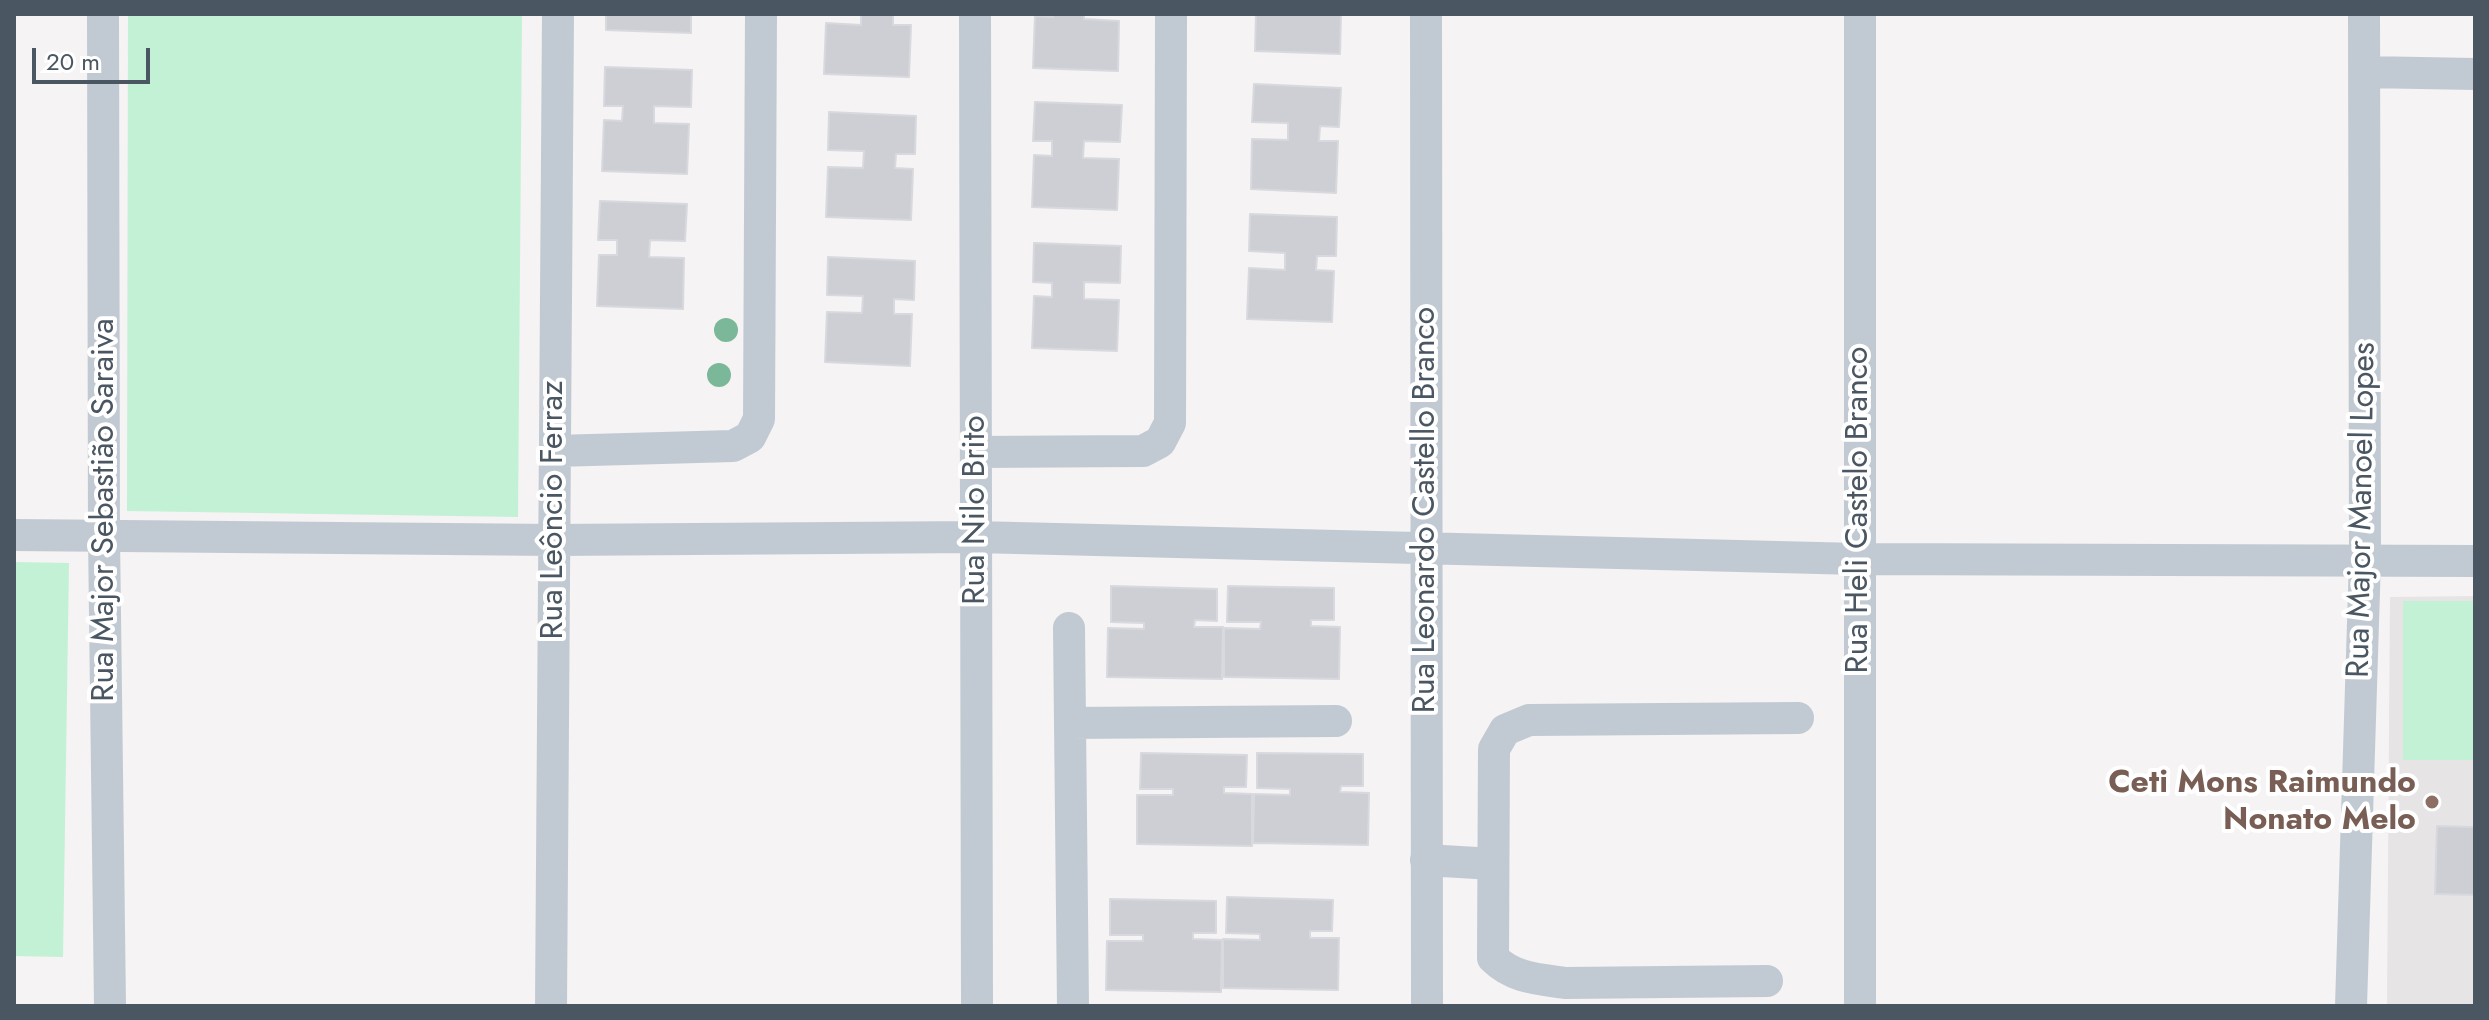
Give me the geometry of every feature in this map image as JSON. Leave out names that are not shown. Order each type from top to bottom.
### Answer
[{"type":"street","name":"Rua Major Sebastião Saraiva","points":[[103,14],[104,536],[110,1006]]},
{"type":"street","name":"Rua Leôncio Ferraz","points":[[551,1006],[558,14]]},
{"type":"street","points":[[555,451],[733,446],[750,437],[759,419],[761,14]]},
{"type":"street","name":"Rua Nilo Brito","points":[[975,14],[977,1006]]},
{"type":"street","points":[[976,452],[1143,451],[1160,442],[1170,423],[1171,14]]},
{"type":"street","name":"Rua Leonardo Castello Branco","points":[[1426,14],[1427,1006]]},
{"type":"street","name":"Rua Heli Castelo Branco","points":[[1860,14],[1860,1006]]},
{"type":"street","name":"Rua Major Manoel Lopes","points":[[2351,1006],[2365,559],[2364,14]]},
{"type":"street","points":[[2366,72],[2475,74]]},
{"type":"street","points":[[14,535],[554,540],[976,537],[1858,559],[2475,561]]},
{"type":"street","points":[[1069,628],[1073,1006]]},
{"type":"street","points":[[1767,981],[1565,983],[1506,971],[1493,958],[1494,749],[1505,730],[1529,720],[1798,718]]},
{"type":"street","points":[[1070,723],[1336,721]]},
{"type":"street","points":[[1426,860],[1493,864]]},
{"type":"shaded area","name":"Ceti Mons Raimundo Nonato Melo","points":[[2475,596],[2475,1006],[2387,1006],[2390,597]]},
{"type":"green space","points":[[128,14],[522,14],[518,517],[127,511]]},
{"type":"green space","points":[[14,562],[69,563],[63,957],[14,956]]},
{"type":"green space","points":[[2403,601],[2475,601],[2475,760],[2403,760]]},
{"type":"building","points":[[606,14],[691,14],[691,33],[606,30]]},
{"type":"building","points":[[861,14],[893,14],[893,25],[911,25],[909,77],[824,74],[826,23],[861,25]]},
{"type":"building","points":[[1053,14],[1084,14],[1084,19],[1119,21],[1118,71],[1033,68],[1035,16],[1053,17]]},
{"type":"building","points":[[1256,14],[1341,14],[1340,54],[1255,51]]},
{"type":"building","points":[[605,67],[692,70],[691,107],[654,106],[654,123],[689,124],[687,174],[602,171],[604,120],[622,121],[623,106],[604,106]]},
{"type":"building","points":[[1254,84],[1341,88],[1339,127],[1320,126],[1319,141],[1338,141],[1336,193],[1251,189],[1252,139],[1288,140],[1288,123],[1252,122]]},
{"type":"building","points":[[1035,102],[1122,105],[1120,142],[1084,141],[1083,158],[1119,159],[1117,210],[1032,207],[1034,155],[1052,156],[1052,141],[1033,141]]},
{"type":"building","points":[[829,112],[916,116],[915,154],[896,154],[895,168],[913,169],[911,220],[826,217],[828,167],[863,168],[864,151],[828,150]]},
{"type":"building","points":[[600,201],[687,204],[685,241],[650,240],[649,257],[684,258],[683,309],[597,306],[599,255],[617,255],[617,240],[598,240]]},
{"type":"building","points":[[1250,214],[1337,217],[1336,256],[1317,256],[1316,270],[1334,271],[1332,322],[1247,319],[1249,268],[1285,270],[1285,253],[1249,251]]},
{"type":"building","points":[[1034,243],[1121,246],[1120,283],[1084,282],[1084,299],[1119,300],[1117,351],[1032,348],[1034,296],[1052,297],[1052,283],[1033,282]]},
{"type":"building","points":[[828,257],[915,261],[914,300],[894,299],[894,314],[912,314],[910,366],[825,362],[827,312],[862,313],[863,296],[827,295]]},
{"type":"building","points":[[1111,586],[1217,589],[1217,621],[1195,620],[1194,627],[1223,627],[1222,679],[1107,677],[1108,628],[1144,629],[1144,623],[1111,622]]},
{"type":"building","points":[[1228,586],[1334,588],[1334,620],[1311,620],[1311,626],[1340,627],[1339,679],[1224,677],[1224,628],[1260,629],[1261,622],[1227,622]]},
{"type":"building","points":[[1141,753],[1247,755],[1246,787],[1224,787],[1224,793],[1252,794],[1252,846],[1137,844],[1137,795],[1173,795],[1173,789],[1140,789]]},
{"type":"building","points":[[1257,753],[1363,754],[1363,786],[1341,786],[1340,792],[1369,793],[1368,845],[1253,843],[1254,794],[1290,795],[1290,789],[1257,788]]},
{"type":"building","points":[[2437,826],[2475,827],[2475,895],[2435,894]]},
{"type":"building","points":[[1227,897],[1333,900],[1332,931],[1310,931],[1310,938],[1339,938],[1338,990],[1223,988],[1223,939],[1260,940],[1260,934],[1226,933]]},
{"type":"building","points":[[1110,899],[1216,901],[1216,933],[1193,933],[1193,939],[1222,940],[1221,992],[1106,990],[1107,941],[1143,941],[1143,935],[1110,935]]},
{"type":"place","name":"Ceti Mons Raimundo Nonato Melo","points":[[2432,802]]}]
